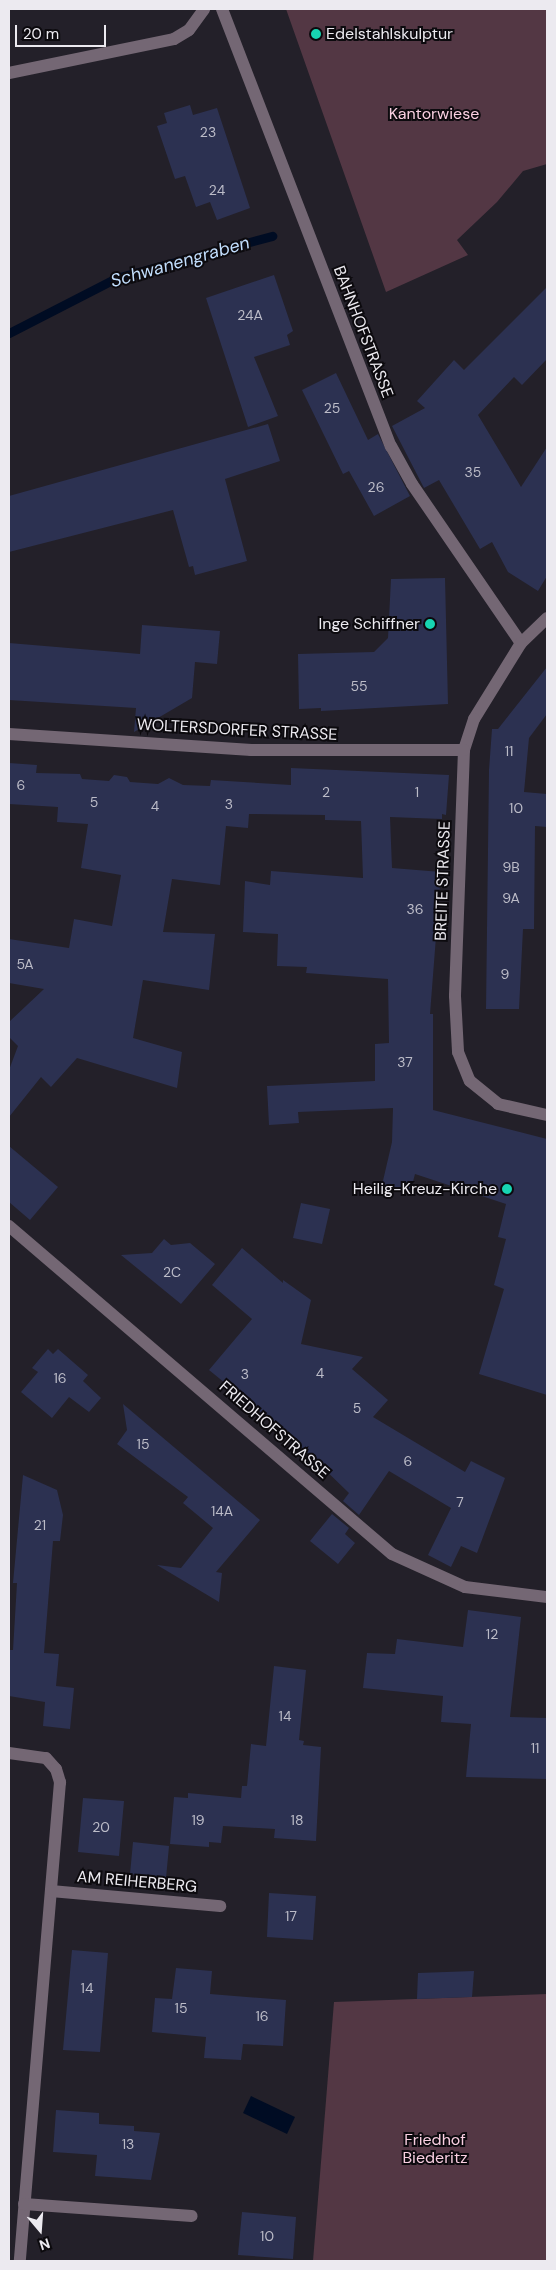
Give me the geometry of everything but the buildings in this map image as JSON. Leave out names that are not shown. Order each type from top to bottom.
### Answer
[{"type":"street","points":[[9,73],[174,39],[188,30],[204,9]]},
{"type":"street","name":"BAHNHOFSTRASSE","points":[[222,9],[391,446],[412,484],[522,643]]},
{"type":"street","name":"BREITE STRASSE","points":[[547,618],[522,643],[474,719],[464,750],[455,996],[458,1052],[467,1075],[488,1098],[547,1115]]},
{"type":"street","name":"WOLTERSDORFER STRASSE","points":[[9,734],[251,750],[464,750]]},
{"type":"street","name":"FRIEDHOFSTRASSE","points":[[9,1226],[392,1554],[465,1587],[547,1598]]},
{"type":"street","points":[[9,1754],[46,1758],[59,1775],[20,2261]]},
{"type":"street","name":"AM REIHERBERG","points":[[51,1891],[220,1906]]},
{"type":"street","points":[[24,2204],[192,2216]]},
{"type":"green space","name":"Kantorwiese","points":[[286,9],[547,9],[547,164],[523,171],[497,202],[457,240],[468,255],[386,292]]},
{"type":"green space","name":"Friedhof Biederitz","points":[[547,1994],[547,2261],[313,2261],[334,2002]]},
{"type":"water","points":[[251,2096],[295,2117],[287,2134],[243,2113]]},
{"type":"waterway","name":"Schwanengraben","points":[[9,333],[116,278],[272,236]]},
{"type":"place","name":"Edelstahlskulptur","points":[[316,34]]},
{"type":"place","name":"Inge Schiffner","points":[[430,624]]},
{"type":"place","name":"Heilig-Kreuz-Kirche","points":[[507,1189]]}]
